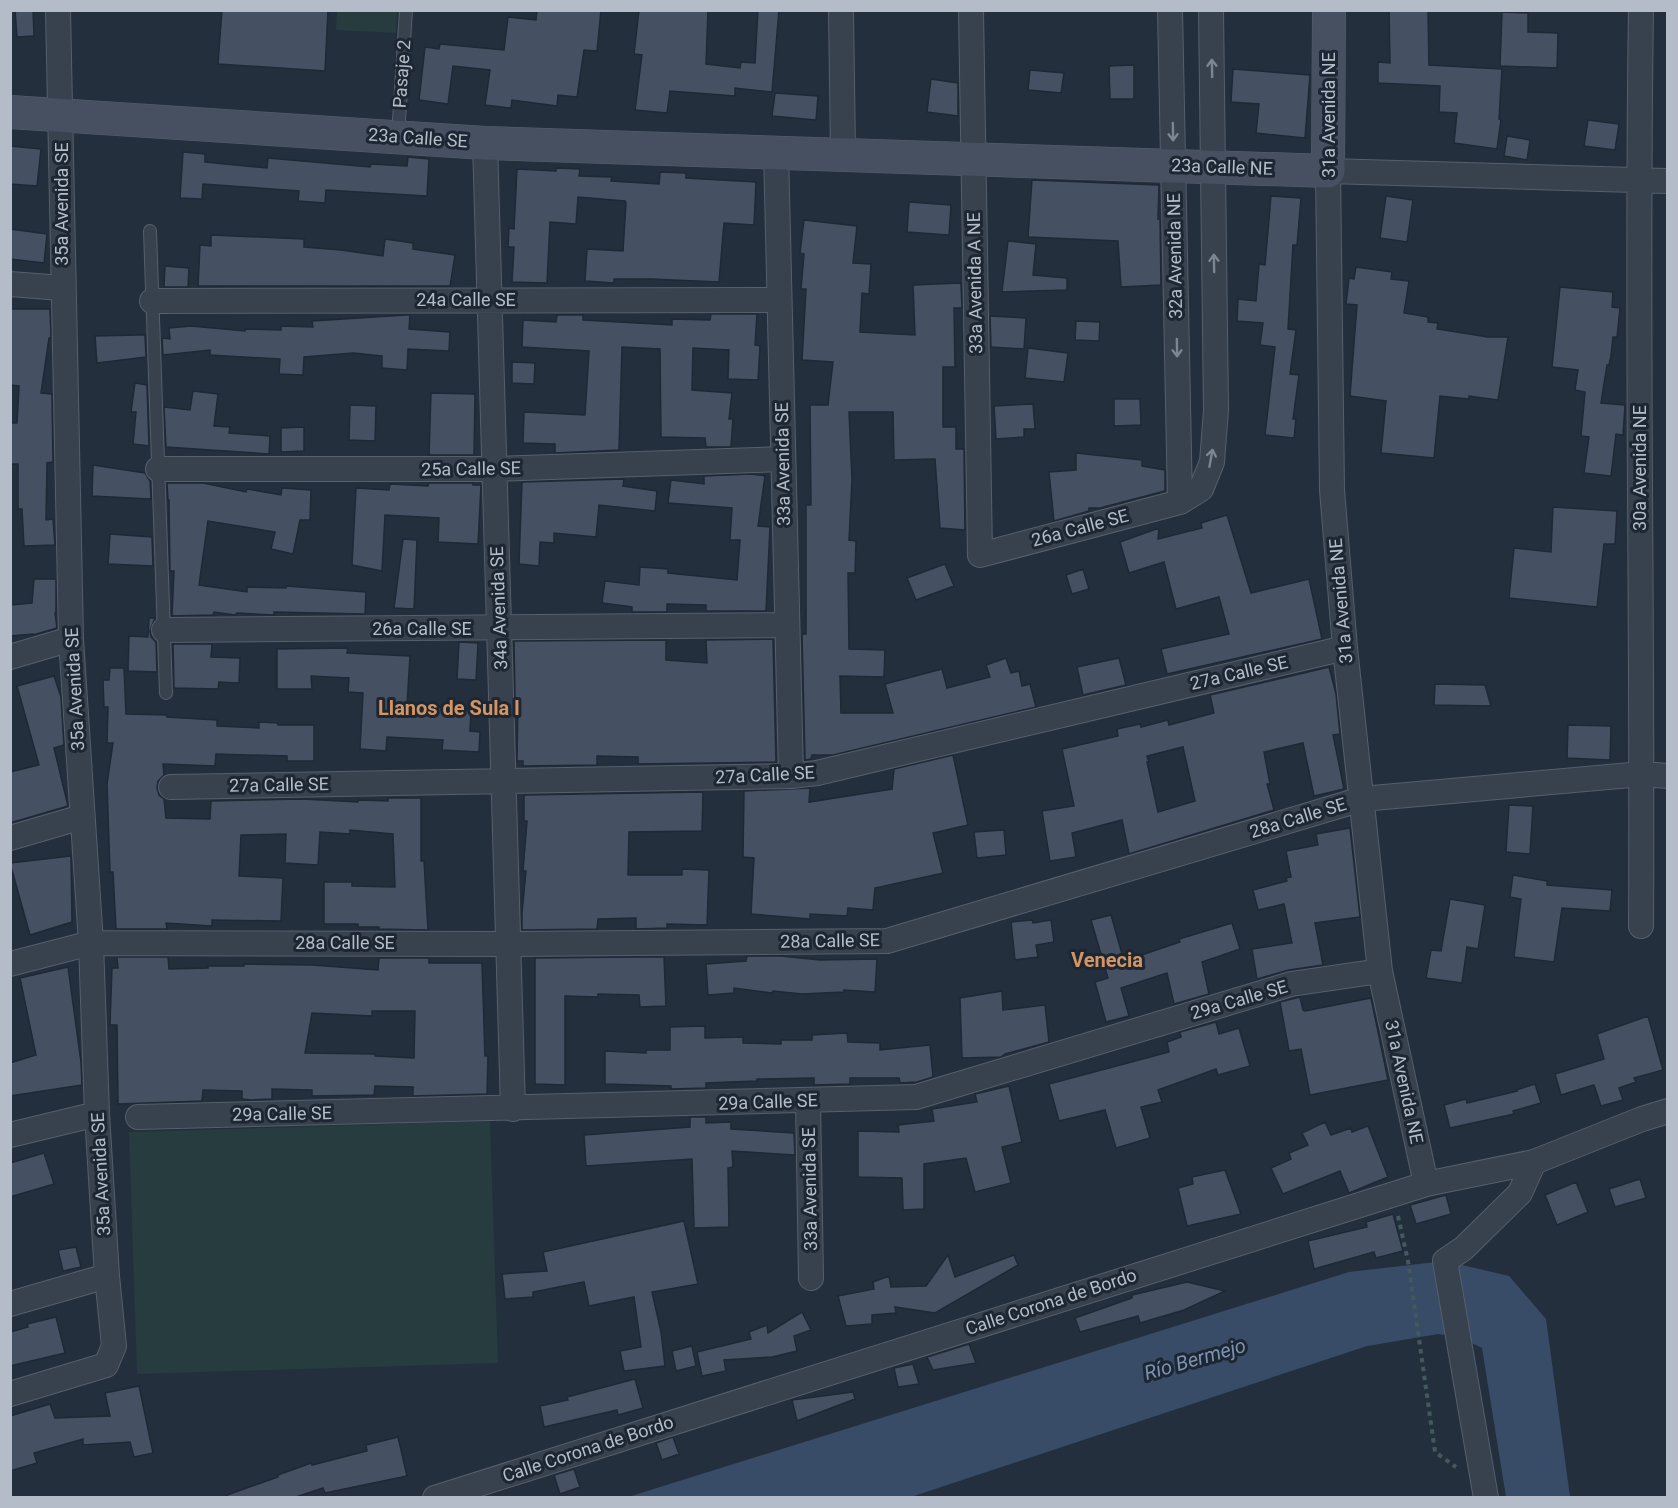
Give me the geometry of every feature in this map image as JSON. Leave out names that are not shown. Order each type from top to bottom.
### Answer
[{"type":"street","name":"35a Avenida SE","points":[[10,1394],[106,1365],[114,1346],[107,1276],[97,1114],[92,943],[71,639],[57,10]]},
{"type":"street","points":[[841,10],[843,153]]},
{"type":"street","name":"33a Avenida A NE","points":[[971,10],[980,555]]},
{"type":"street","name":"32a Avenida NE","points":[[1170,10],[1180,502]]},
{"type":"street","points":[[1180,502],[1202,489],[1212,462],[1216,410],[1211,10]]},
{"type":"street","name":"31a Avenida NE","points":[[1329,10],[1328,171],[1332,490],[1345,648],[1380,970],[1426,1184]]},
{"type":"street","name":"30a Avenida NE","points":[[1641,10],[1638,180],[1641,926]]},
{"type":"street","name":"23a Calle SE","points":[[10,112],[485,143],[776,151]]},
{"type":"street","name":"34a Avenida SE","points":[[485,143],[513,1109]]},
{"type":"street","name":"23a Calle NE","points":[[776,151],[1668,181]]},
{"type":"street","name":"33a Avenida SE","points":[[776,151],[791,776]]},
{"type":"street","points":[[10,284],[62,288]]},
{"type":"street","name":"24a Calle SE","points":[[152,301],[779,300]]},
{"type":"street","name":"25a Calle SE","points":[[158,469],[495,470],[783,459]]},
{"type":"street","name":"26a Calle SE","points":[[980,555],[1180,502]]},
{"type":"street","name":"26a Calle SE","points":[[164,630],[787,625]]},
{"type":"street","points":[[10,657],[71,639]]},
{"type":"street","name":"27a Calle SE","points":[[171,787],[791,776],[817,773],[1345,648]]},
{"type":"street","name":"28a Calle SE","points":[[10,964],[92,943],[508,944],[887,941],[1362,799],[1642,774],[1668,776]]},
{"type":"street","points":[[10,838],[82,817]]},
{"type":"street","name":"29a Calle SE","points":[[138,1117],[916,1097],[1292,984],[1380,970]]},
{"type":"street","name":"33a Avenida SE","points":[[808,1100],[811,1278]]},
{"type":"street","name":"Calle Corona de Bordo","points":[[435,1497],[1426,1184],[1534,1162],[1668,1111]]},
{"type":"street","points":[[10,1135],[97,1114]]},
{"type":"street","points":[[1486,1497],[1445,1262],[1464,1248],[1520,1193],[1534,1162]]},
{"type":"street","points":[[10,1304],[107,1276]]},
{"type":"lane","name":"Pasaje 2","points":[[398,137],[406,10]]},
{"type":"lane","points":[[150,231],[166,693]]},
{"type":"path","points":[[1394,1194],[1408,1261],[1435,1452]]},
{"type":"green space","points":[[337,11],[397,11],[396,33],[336,30]]},
{"type":"green space","points":[[490,1121],[498,1363],[137,1374],[129,1132]]},
{"type":"water","name":"Río Bermejo","points":[[1445,1261],[1509,1276],[1546,1319],[1570,1497],[1506,1497],[1482,1348],[1459,1337],[1438,1334],[1367,1346],[911,1497],[625,1498],[1349,1272]]},
{"type":"building","points":[[15,10],[33,10],[34,36],[17,37]]},
{"type":"building","points":[[222,10],[328,10],[325,71],[218,64]]},
{"type":"building","points":[[537,10],[601,10],[597,51],[584,50],[577,97],[558,95],[557,106],[512,100],[511,108],[485,105],[490,70],[453,66],[448,104],[419,100],[425,47],[439,49],[440,44],[504,50],[508,17],[536,20]]},
{"type":"building","points":[[639,10],[708,10],[706,64],[740,68],[741,62],[755,63],[758,10],[779,10],[772,92],[735,88],[735,96],[670,91],[667,113],[635,110],[642,55],[634,54]]},
{"type":"building","points":[[1389,10],[1428,10],[1429,65],[1502,69],[1499,119],[1501,120],[1497,149],[1454,143],[1457,113],[1439,112],[1440,86],[1378,83],[1378,62],[1390,63]]},
{"type":"building","points":[[1502,12],[1528,13],[1528,32],[1558,33],[1557,68],[1500,66]]},
{"type":"building","points":[[1134,65],[1134,99],[1110,99],[1109,66]]},
{"type":"building","points":[[1233,69],[1310,75],[1305,138],[1256,133],[1259,104],[1231,102]]},
{"type":"building","points":[[1030,70],[1064,73],[1061,93],[1028,90]]},
{"type":"building","points":[[931,79],[958,83],[958,116],[927,112]]},
{"type":"building","points":[[775,93],[818,96],[816,120],[772,116]]},
{"type":"building","points":[[1588,120],[1619,124],[1615,150],[1584,146]]},
{"type":"building","points":[[1507,136],[1530,140],[1527,160],[1504,156]]},
{"type":"building","points":[[10,146],[41,149],[37,186],[10,184]]},
{"type":"building","points":[[183,152],[205,154],[205,162],[267,168],[268,158],[370,167],[371,164],[407,166],[408,157],[429,159],[427,196],[326,190],[325,203],[298,201],[299,191],[203,184],[202,199],[180,198]]},
{"type":"building","points":[[556,168],[580,169],[579,176],[612,177],[611,181],[659,184],[660,172],[686,173],[686,178],[756,182],[754,225],[724,223],[719,282],[651,279],[614,279],[614,283],[585,281],[587,249],[623,251],[626,203],[625,201],[578,197],[576,224],[550,222],[547,283],[512,282],[514,247],[508,247],[509,228],[514,229],[517,169],[556,171]]},
{"type":"building","points":[[1032,180],[1159,185],[1161,285],[1121,287],[1118,241],[1028,237]]},
{"type":"building","points":[[1271,196],[1301,198],[1297,245],[1293,245],[1288,329],[1296,330],[1290,374],[1299,375],[1293,419],[1296,419],[1294,438],[1265,435],[1275,347],[1260,345],[1263,323],[1237,321],[1238,299],[1256,301],[1259,264],[1265,265]]},
{"type":"building","points":[[1386,196],[1413,200],[1407,242],[1380,238]]},
{"type":"building","points":[[909,202],[951,205],[949,235],[907,232]]},
{"type":"building","points":[[804,220],[857,226],[853,263],[871,264],[869,294],[862,293],[860,332],[915,335],[913,285],[961,283],[962,308],[954,308],[955,367],[943,367],[943,427],[956,427],[956,449],[964,449],[965,530],[940,528],[935,459],[894,460],[893,412],[849,412],[852,479],[849,540],[856,541],[855,573],[848,573],[849,649],[885,650],[884,677],[840,676],[841,713],[893,713],[885,684],[942,669],[947,688],[990,677],[986,665],[1006,658],[1011,673],[1019,671],[1022,686],[1030,684],[1036,707],[833,755],[812,755],[811,759],[805,760],[802,634],[806,634],[806,505],[811,505],[810,405],[828,405],[833,362],[802,360],[806,289],[801,289],[804,254],[800,253]]},
{"type":"building","points":[[10,229],[47,234],[44,263],[10,259]]},
{"type":"building","points":[[211,235],[304,239],[304,247],[383,256],[385,239],[413,243],[413,249],[455,255],[450,286],[198,286],[200,245],[211,246]]},
{"type":"building","points":[[1008,241],[1036,244],[1033,275],[1067,278],[1067,290],[1002,292]]},
{"type":"building","points":[[165,266],[189,268],[188,287],[164,287]]},
{"type":"building","points":[[1356,267],[1392,272],[1391,279],[1409,281],[1404,313],[1428,317],[1428,322],[1438,323],[1437,329],[1488,337],[1508,337],[1498,400],[1469,396],[1469,399],[1440,396],[1434,458],[1381,453],[1386,401],[1350,396],[1357,305],[1346,304],[1349,278],[1354,279]]},
{"type":"building","points":[[1560,287],[1613,292],[1612,307],[1620,308],[1617,337],[1613,337],[1601,403],[1625,405],[1623,435],[1616,434],[1611,476],[1584,473],[1589,437],[1581,436],[1585,392],[1575,390],[1578,370],[1552,367]]},
{"type":"building","points":[[10,309],[50,309],[51,338],[49,338],[41,393],[52,394],[53,462],[47,463],[46,520],[53,519],[55,545],[24,546],[22,509],[18,509],[18,464],[10,464],[10,423],[17,423],[19,386],[10,385]]},
{"type":"building","points":[[711,314],[757,314],[755,345],[760,346],[758,380],[728,379],[729,350],[693,348],[692,390],[732,393],[729,419],[733,419],[731,447],[706,447],[705,438],[661,437],[660,349],[622,347],[619,450],[555,453],[555,444],[523,443],[524,412],[585,415],[589,351],[522,347],[523,320],[556,322],[557,315],[583,315],[583,320],[672,325],[672,319],[710,320]]},
{"type":"building","points":[[410,315],[409,329],[450,332],[449,351],[408,349],[407,370],[382,368],[382,356],[353,353],[304,357],[303,375],[279,374],[280,359],[210,355],[210,350],[163,355],[162,338],[170,339],[169,328],[191,326],[245,331],[245,329],[281,330],[281,326],[313,327],[312,321]]},
{"type":"building","points":[[990,316],[1026,318],[1024,349],[991,347]]},
{"type":"building","points":[[1076,321],[1100,322],[1099,341],[1075,340]]},
{"type":"building","points":[[145,335],[146,357],[97,363],[95,336]]},
{"type":"building","points":[[1028,348],[1068,353],[1064,382],[1025,378]]},
{"type":"building","points":[[512,362],[535,363],[534,384],[512,383]]},
{"type":"building","points":[[135,383],[147,385],[149,446],[133,444],[136,412],[131,412]]},
{"type":"building","points":[[193,391],[218,394],[214,426],[230,427],[229,433],[270,436],[269,454],[166,447],[164,407],[190,410]]},
{"type":"building","points":[[431,393],[475,394],[474,455],[429,455]]},
{"type":"building","points":[[1114,399],[1140,399],[1141,425],[1114,426]]},
{"type":"building","points":[[1033,404],[1035,429],[1024,429],[1024,437],[996,439],[994,406]]},
{"type":"building","points":[[350,405],[376,406],[375,441],[349,440]]},
{"type":"building","points":[[304,427],[304,451],[281,452],[281,428]]},
{"type":"building","points":[[1076,453],[1142,460],[1142,466],[1165,470],[1165,491],[1100,508],[1089,508],[1089,511],[1054,521],[1049,472],[1076,470]]},
{"type":"building","points":[[93,465],[145,473],[150,481],[151,499],[92,496]]},
{"type":"building","points":[[751,474],[765,476],[758,526],[770,527],[766,611],[706,611],[706,605],[667,604],[667,612],[632,612],[632,607],[602,603],[605,581],[639,585],[640,567],[668,569],[668,573],[737,580],[740,540],[730,540],[732,508],[668,503],[671,480],[704,484],[704,476]]},
{"type":"building","points":[[624,479],[623,486],[657,491],[655,511],[599,505],[596,537],[554,533],[554,543],[540,542],[539,566],[519,564],[522,482]]},
{"type":"building","points":[[167,483],[203,483],[246,492],[247,489],[281,495],[282,488],[311,490],[310,520],[300,520],[293,554],[271,549],[275,532],[208,521],[199,585],[247,592],[247,587],[286,588],[286,586],[366,592],[365,614],[274,612],[274,615],[237,613],[235,615],[214,612],[213,615],[172,616],[174,571],[170,571]]},
{"type":"building","points":[[429,483],[481,485],[478,544],[438,542],[439,518],[385,515],[382,571],[352,565],[356,488],[389,490],[390,484],[428,486]]},
{"type":"building","points":[[1553,507],[1617,511],[1615,544],[1604,544],[1597,607],[1509,598],[1514,548],[1551,552]]},
{"type":"building","points":[[1227,515],[1251,593],[1309,579],[1322,639],[1167,674],[1161,649],[1229,634],[1219,597],[1176,609],[1164,562],[1129,573],[1120,542],[1159,528],[1158,539],[1202,528],[1201,523]]},
{"type":"building","points":[[110,534],[152,537],[153,566],[108,564]]},
{"type":"building","points":[[403,539],[417,540],[414,609],[394,608]]},
{"type":"building","points":[[945,564],[954,586],[916,600],[907,578]]},
{"type":"building","points":[[1083,569],[1089,589],[1072,594],[1066,575]]},
{"type":"building","points":[[34,579],[56,579],[57,628],[33,635],[10,636],[10,605],[32,603]]},
{"type":"building","points":[[149,618],[155,618],[150,631],[151,637],[156,642],[157,672],[128,671],[129,636],[148,637]]},
{"type":"building","points":[[773,639],[776,762],[638,764],[638,757],[597,756],[597,765],[523,766],[523,761],[517,761],[518,699],[515,699],[514,641],[666,640],[666,660],[707,663],[706,640]]},
{"type":"building","points":[[459,642],[478,643],[476,680],[457,679]]},
{"type":"building","points":[[173,644],[212,644],[211,657],[240,658],[239,683],[219,682],[218,689],[174,688]]},
{"type":"building","points":[[348,648],[347,653],[410,656],[407,705],[471,709],[470,731],[480,732],[479,752],[442,750],[443,740],[387,737],[386,751],[360,749],[363,693],[348,692],[349,678],[311,676],[312,689],[277,689],[277,649]]},
{"type":"building","points":[[1119,658],[1126,685],[1083,695],[1077,667]]},
{"type":"building","points":[[1329,667],[1336,694],[1340,734],[1333,735],[1344,789],[1314,796],[1303,743],[1264,752],[1270,784],[1267,784],[1274,810],[1129,854],[1122,820],[1072,833],[1076,857],[1050,861],[1042,811],[1074,806],[1062,749],[1118,736],[1117,729],[1140,724],[1141,727],[1168,720],[1169,725],[1214,713],[1210,695]],"holes":[[[1183,747],[1195,801],[1158,812],[1147,756]]]},
{"type":"building","points":[[110,668],[124,668],[126,714],[217,720],[217,726],[259,728],[259,722],[278,723],[278,725],[314,725],[314,761],[287,761],[287,756],[216,754],[215,766],[163,764],[164,775],[158,781],[157,788],[159,795],[164,799],[166,818],[210,819],[211,801],[302,799],[358,802],[358,800],[388,801],[388,798],[421,798],[421,861],[424,861],[428,930],[379,929],[379,927],[358,927],[358,924],[324,924],[324,882],[352,882],[352,886],[395,887],[393,834],[350,830],[350,834],[320,832],[318,865],[285,863],[286,834],[241,835],[239,876],[283,878],[281,921],[212,920],[212,926],[166,923],[167,929],[116,929],[113,872],[110,872],[107,784],[113,743],[107,743],[108,707],[104,707],[103,680],[109,680]]},
{"type":"building","points":[[54,676],[61,697],[64,745],[54,748],[68,806],[10,823],[10,772],[39,765],[17,686]]},
{"type":"building","points":[[1435,684],[1485,685],[1491,706],[1434,705]]},
{"type":"building","points":[[1568,725],[1611,726],[1610,760],[1567,758]]},
{"type":"building","points":[[953,755],[968,825],[933,833],[943,873],[875,888],[873,910],[848,908],[847,916],[810,914],[810,919],[751,914],[754,858],[743,857],[744,791],[810,788],[809,802],[892,789],[894,769]]},
{"type":"building","points":[[703,792],[702,831],[629,832],[628,875],[682,875],[682,869],[709,870],[707,925],[667,924],[667,928],[636,929],[636,918],[598,919],[597,929],[522,930],[527,821],[524,821],[524,795]]},
{"type":"building","points":[[1509,805],[1533,806],[1530,854],[1506,852]]},
{"type":"building","points":[[1350,828],[1360,917],[1315,923],[1323,965],[1289,970],[1257,979],[1252,949],[1292,943],[1284,904],[1258,910],[1253,890],[1287,881],[1286,878],[1291,877],[1286,851],[1318,845],[1316,834]]},
{"type":"building","points":[[1004,830],[1006,855],[977,858],[974,832]]},
{"type":"building","points":[[71,856],[72,922],[30,935],[10,863]]},
{"type":"building","points":[[1513,875],[1547,881],[1547,885],[1612,890],[1610,911],[1562,908],[1554,962],[1514,957],[1521,899],[1510,897]]},
{"type":"building","points":[[1450,899],[1485,905],[1478,949],[1467,947],[1462,983],[1426,978],[1431,950],[1441,951]]},
{"type":"building","points":[[1111,915],[1124,961],[1180,942],[1179,939],[1232,923],[1240,949],[1202,962],[1209,994],[1174,1004],[1167,973],[1121,988],[1129,1016],[1106,1022],[1095,982],[1108,978],[1091,920]]},
{"type":"building","points":[[1032,920],[1033,923],[1051,920],[1054,942],[1036,945],[1038,957],[1015,960],[1011,922]]},
{"type":"building","points":[[747,956],[781,956],[820,960],[877,959],[875,992],[844,990],[844,992],[802,994],[734,988],[734,993],[708,995],[706,964],[746,961]]},
{"type":"building","points":[[117,957],[168,957],[169,969],[244,966],[244,964],[312,965],[378,970],[379,958],[429,958],[429,963],[482,963],[485,1056],[488,1056],[487,1094],[413,1096],[413,1087],[375,1086],[374,1095],[312,1096],[312,1090],[272,1089],[272,1099],[251,1100],[242,1099],[242,1091],[203,1090],[202,1101],[118,1104],[117,1025],[110,1025],[112,968],[118,968]],"holes":[[[372,1011],[415,1011],[414,1058],[375,1056],[375,1054],[305,1053],[312,1013],[372,1016]]]},
{"type":"building","points":[[664,957],[666,1006],[640,1007],[639,995],[565,996],[565,1085],[535,1084],[535,958]]},
{"type":"building","points":[[68,967],[82,1085],[10,1096],[10,1063],[36,1055],[20,978]]},
{"type":"building","points":[[1002,991],[1003,1010],[1045,1005],[1049,1042],[1001,1057],[962,1058],[960,998]]},
{"type":"building","points":[[1300,997],[1305,1011],[1371,998],[1388,1080],[1310,1095],[1301,1049],[1289,1051],[1280,1002]]},
{"type":"building","points":[[1648,1016],[1663,1070],[1634,1078],[1636,1082],[1619,1088],[1623,1100],[1601,1106],[1594,1085],[1561,1095],[1555,1074],[1604,1059],[1597,1034]]},
{"type":"building","points":[[1216,1022],[1219,1034],[1239,1028],[1250,1066],[1218,1075],[1216,1069],[1158,1090],[1162,1102],[1141,1107],[1150,1138],[1116,1148],[1105,1110],[1059,1121],[1049,1084],[1169,1052],[1167,1042],[1181,1037],[1180,1032]]},
{"type":"building","points":[[705,1026],[705,1038],[743,1037],[743,1043],[781,1044],[781,1040],[812,1040],[812,1035],[847,1033],[848,1042],[880,1043],[880,1050],[930,1045],[933,1077],[917,1082],[900,1083],[899,1078],[850,1078],[850,1084],[814,1085],[814,1078],[757,1079],[757,1081],[706,1083],[706,1088],[671,1089],[671,1086],[605,1084],[605,1051],[646,1053],[646,1050],[670,1050],[670,1027]]},
{"type":"building","points":[[1535,1084],[1541,1103],[1513,1111],[1514,1114],[1450,1128],[1444,1105],[1466,1099],[1467,1103],[1517,1091]]},
{"type":"building","points":[[1009,1086],[1022,1142],[1002,1147],[1011,1183],[975,1192],[966,1158],[924,1164],[924,1209],[903,1210],[902,1178],[858,1177],[858,1131],[899,1132],[898,1125],[934,1121],[932,1109],[977,1102],[975,1094]]},
{"type":"building","points":[[690,1117],[706,1117],[706,1123],[731,1122],[731,1129],[794,1133],[795,1155],[732,1151],[733,1167],[728,1168],[729,1227],[694,1228],[692,1159],[586,1166],[584,1135],[690,1127]]},
{"type":"building","points":[[1325,1122],[1331,1135],[1351,1128],[1352,1132],[1368,1126],[1388,1177],[1349,1193],[1340,1171],[1283,1194],[1271,1168],[1291,1159],[1289,1153],[1308,1145],[1302,1133]]},
{"type":"building","points":[[44,1153],[54,1184],[10,1197],[10,1163]]},
{"type":"building","points":[[1225,1170],[1241,1214],[1187,1226],[1178,1188],[1193,1184],[1192,1177]]},
{"type":"building","points":[[1640,1179],[1646,1198],[1615,1207],[1609,1189]]},
{"type":"building","points":[[1576,1182],[1588,1212],[1557,1225],[1545,1195]]},
{"type":"building","points":[[1446,1195],[1451,1214],[1416,1224],[1410,1205]]},
{"type":"building","points":[[1393,1214],[1403,1251],[1376,1258],[1374,1252],[1314,1269],[1308,1241],[1367,1227],[1366,1222]]},
{"type":"building","points":[[684,1221],[698,1284],[652,1292],[661,1332],[665,1366],[624,1371],[620,1351],[641,1347],[634,1297],[589,1306],[584,1282],[533,1292],[533,1297],[505,1299],[502,1274],[547,1271],[543,1252]]},
{"type":"building","points":[[76,1247],[81,1267],[63,1271],[58,1250]]},
{"type":"building","points":[[948,1255],[955,1277],[1014,1255],[1018,1265],[935,1313],[895,1307],[896,1313],[872,1315],[872,1324],[846,1326],[838,1296],[874,1289],[873,1282],[889,1276],[891,1287],[926,1286]]},
{"type":"building","points":[[1187,1282],[1225,1291],[1184,1310],[1140,1323],[1138,1316],[1080,1332],[1075,1318],[1132,1298],[1132,1295]]},
{"type":"building","points":[[802,1312],[811,1330],[794,1336],[797,1351],[772,1357],[724,1360],[726,1371],[702,1376],[697,1352],[751,1339],[749,1332],[767,1325],[768,1333]]},
{"type":"building","points":[[56,1317],[65,1353],[10,1366],[10,1332],[28,1327],[27,1324]]},
{"type":"building","points":[[969,1344],[976,1363],[933,1370],[927,1357]]},
{"type":"building","points":[[692,1346],[696,1366],[676,1371],[672,1351]]},
{"type":"building","points":[[913,1364],[919,1384],[898,1387],[894,1368]]},
{"type":"building","points":[[635,1379],[643,1408],[618,1415],[617,1410],[544,1427],[540,1406],[568,1400],[567,1397]]},
{"type":"building","points":[[139,1386],[153,1453],[134,1457],[130,1442],[83,1445],[83,1439],[34,1453],[37,1463],[10,1471],[10,1416],[50,1404],[55,1418],[110,1416],[105,1393]]},
{"type":"building","points":[[853,1392],[855,1399],[797,1421],[792,1400]]},
{"type":"building","points":[[398,1437],[407,1476],[325,1493],[323,1488],[296,1497],[228,1497],[227,1495],[311,1463],[312,1465],[367,1451],[366,1445]]},
{"type":"building","points":[[673,1437],[679,1454],[662,1460],[656,1443]]},
{"type":"building","points":[[574,1469],[580,1487],[560,1494],[554,1475]]},
{"type":"district","name":"Llanos de Sula I","points":[[449,708]]},
{"type":"district","name":"Venecia","points":[[1107,960]]}]
